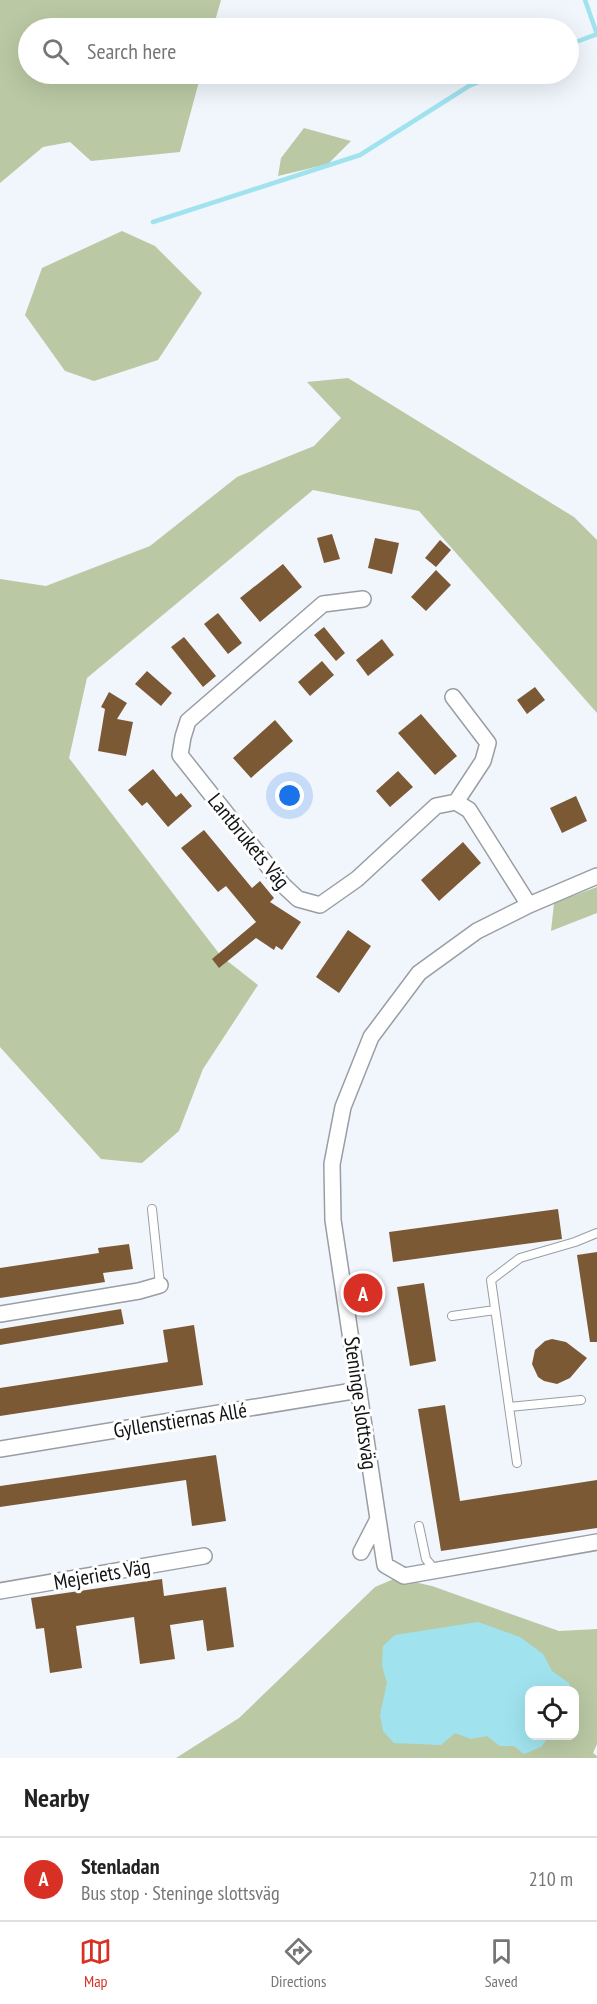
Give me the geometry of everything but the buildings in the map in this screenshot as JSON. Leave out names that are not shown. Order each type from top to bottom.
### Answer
[{"type":"street","name":"Lantbrukets Väg","points":[[363,599],[323,604],[188,721],[180,755],[283,885],[298,899],[320,905],[357,879],[436,806],[456,802]]},
{"type":"street","points":[[453,697],[488,743],[483,761],[456,802],[469,810],[529,905]]},
{"type":"street","name":"Steninge slottsväg","points":[[597,876],[529,905],[477,931],[419,974],[371,1037],[344,1107],[332,1164],[333,1220],[385,1565],[404,1576],[597,1542]]},
{"type":"street","points":[[0,1314],[140,1291],[160,1285]]},
{"type":"street","name":"Gyllenstiernas Allé","points":[[0,1449],[359,1390]]},
{"type":"street","points":[[361,1552],[378,1519]]},
{"type":"street","name":"Mejeriets Väg","points":[[0,1591],[204,1556]]},
{"type":"lane","points":[[152,1209],[160,1285]]},
{"type":"lane","points":[[517,1463],[491,1280],[520,1258],[597,1233]]},
{"type":"lane","points":[[452,1316],[495,1311]]},
{"type":"lane","points":[[509,1407],[581,1400]]},
{"type":"lane","points":[[419,1526],[426,1559],[436,1571]]},
{"type":"green space","points":[[0,0],[221,0],[216,18],[18,18],[18,84],[198,84],[180,152],[91,161],[70,142],[43,147],[0,183]]},
{"type":"green space","points":[[304,128],[351,141],[328,164],[278,176],[281,158]]},
{"type":"green space","points":[[122,231],[155,246],[202,293],[158,360],[94,381],[65,371],[25,315],[42,268]]},
{"type":"green space","points":[[348,378],[574,517],[597,540],[597,713],[419,511],[313,490],[87,678],[69,758],[221,956],[258,985],[203,1069],[179,1131],[142,1163],[101,1159],[0,1047],[0,579],[46,586],[150,546],[237,477],[314,446],[341,418],[307,382]]},
{"type":"green space","points":[[597,887],[597,913],[551,931],[554,903]]},
{"type":"green space","points":[[396,1578],[432,1586],[559,1631],[597,1629],[597,1744],[593,1753],[597,1758],[176,1758],[239,1718],[375,1587]]},
{"type":"water","points":[[478,1622],[520,1637],[543,1654],[552,1671],[570,1686],[525,1686],[525,1740],[546,1740],[541,1747],[524,1754],[514,1746],[500,1746],[487,1736],[471,1739],[455,1733],[441,1745],[394,1743],[383,1731],[380,1715],[387,1683],[382,1665],[383,1646],[395,1635]]},
{"type":"waterway","points":[[585,0],[597,34]]},
{"type":"waterway","points":[[579,41],[597,34]]},
{"type":"waterway","points":[[153,222],[360,155],[474,84]]},
{"type":"place","name":"Stenladan","points":[[363,1293]]}]
